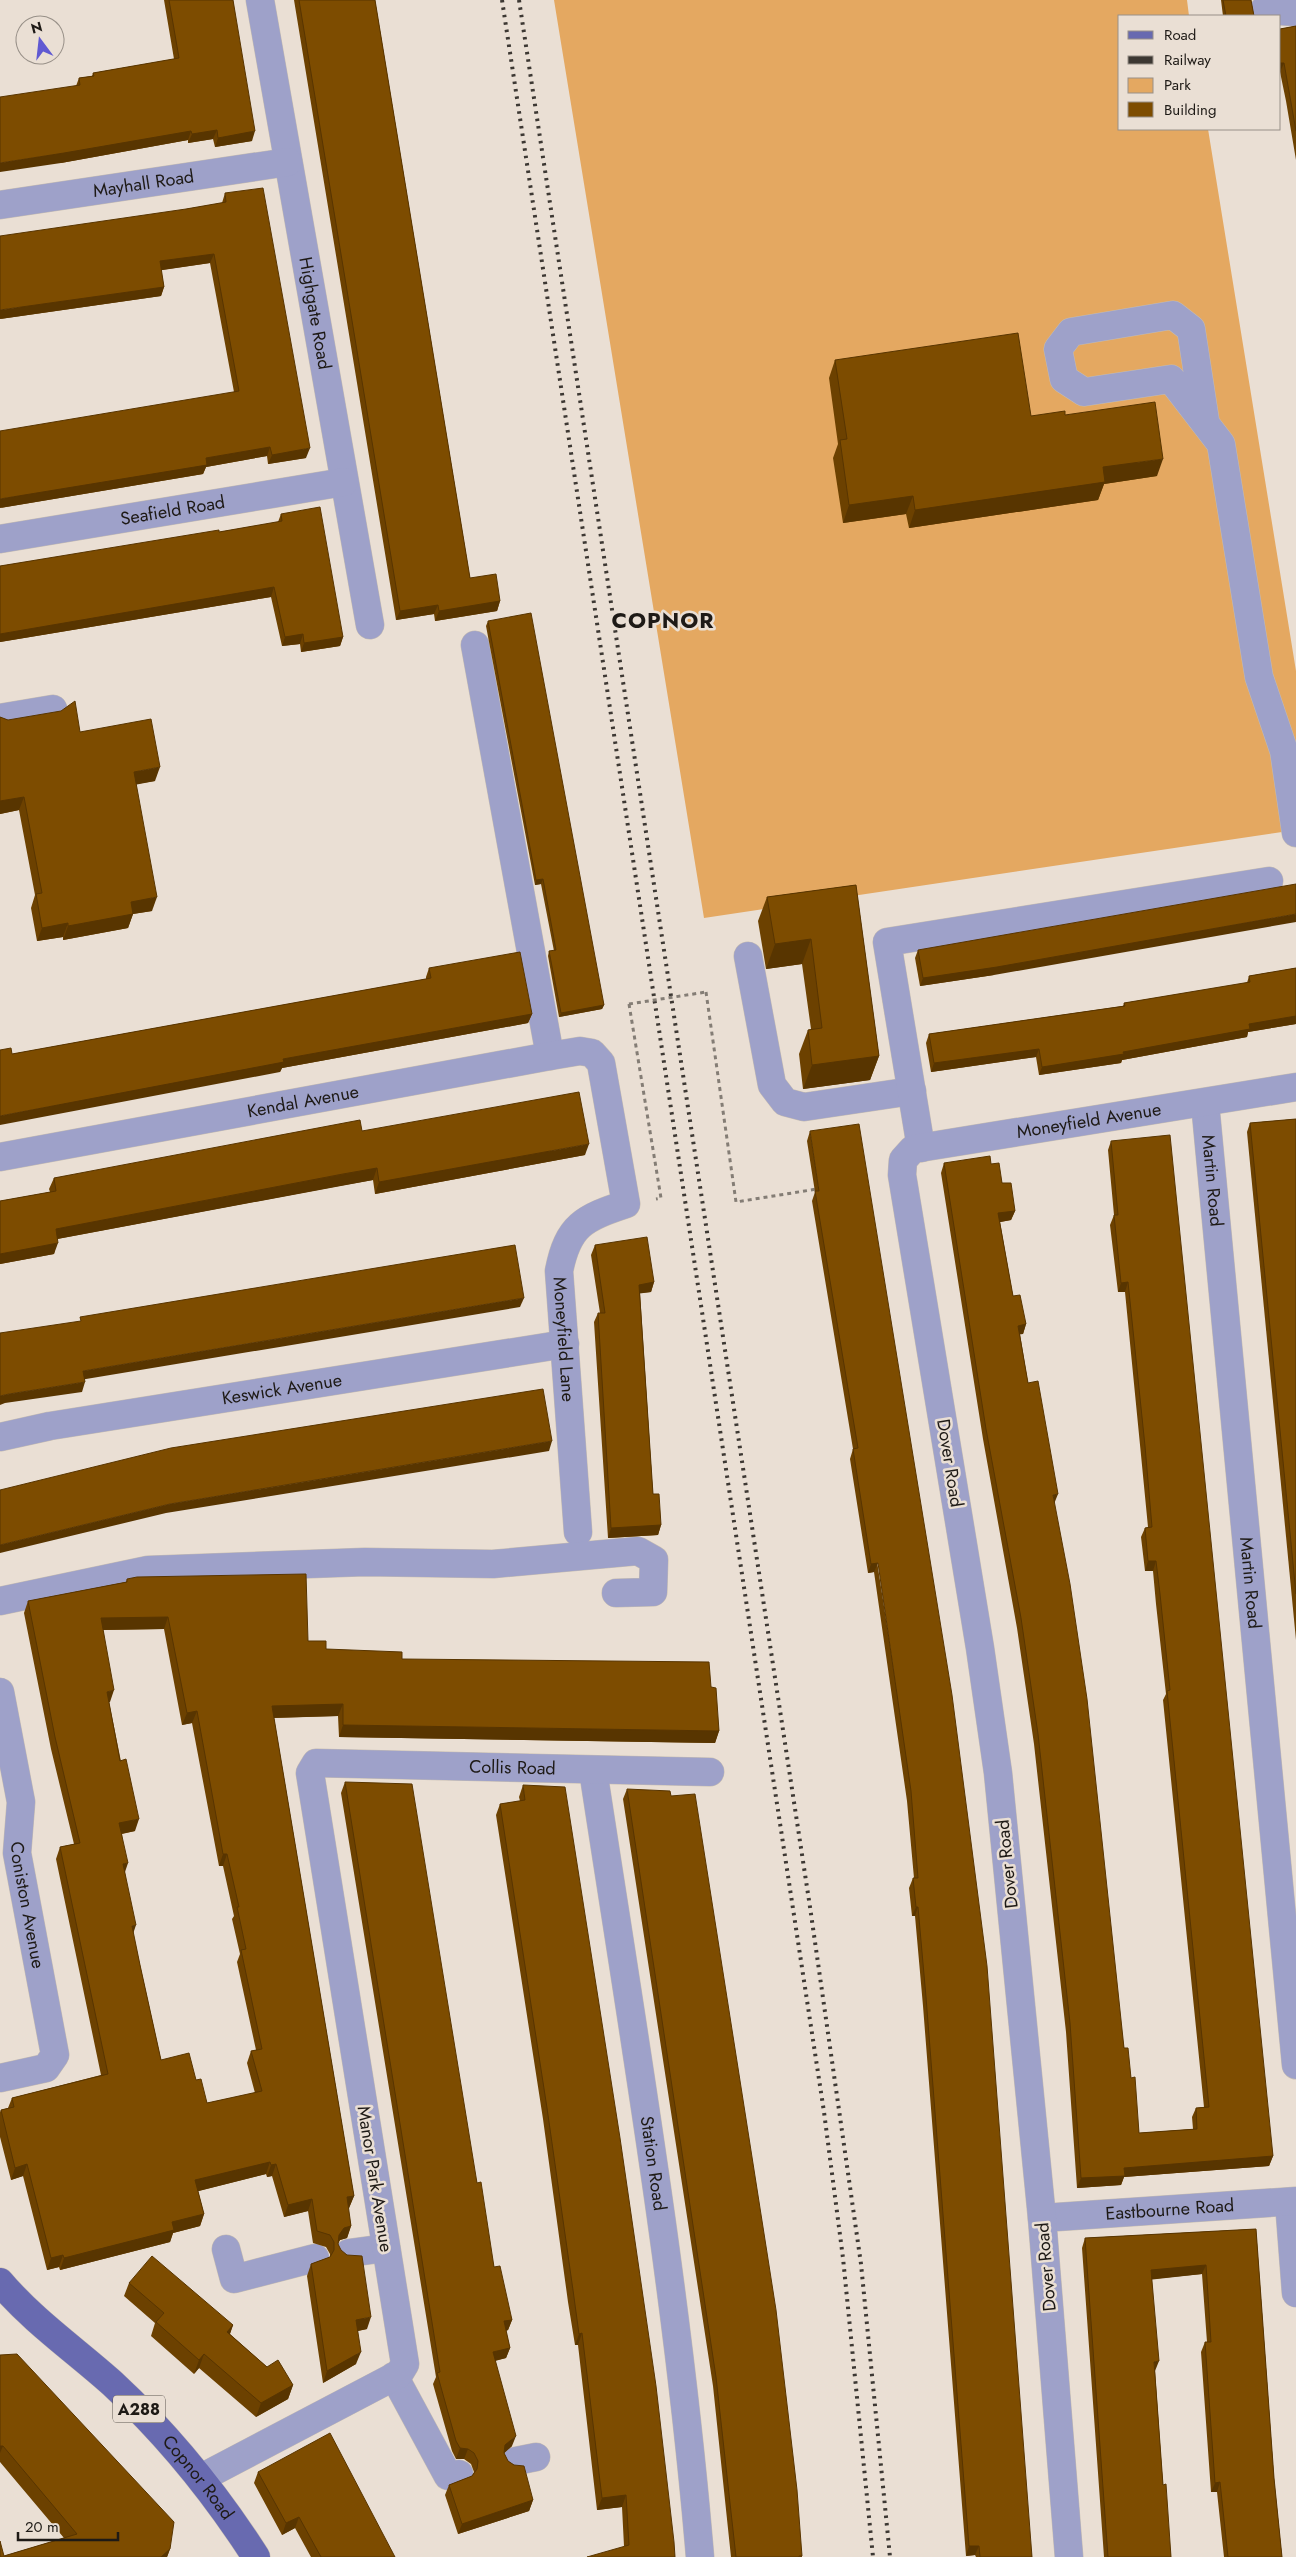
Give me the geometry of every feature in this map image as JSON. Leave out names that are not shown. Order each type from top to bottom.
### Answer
[{"type":"main road","name":"Copnor Road","points":[[0,2282],[48,2330],[112,2383],[153,2423],[201,2478],[256,2557]]},
{"type":"street","name":"Highgate Road","points":[[260,0],[370,624]]},
{"type":"street","points":[[1264,10],[1296,12]]},
{"type":"street","name":"Mayhall Road","points":[[0,205],[288,162]]},
{"type":"street","points":[[1205,420],[1191,329],[1173,315],[1071,332],[1058,349],[1064,379],[1084,392],[1171,379],[1205,420],[1221,444],[1259,677],[1284,751],[1296,833]]},
{"type":"street","name":"Seafield Road","points":[[0,539],[344,482]]},
{"type":"street","points":[[475,645],[550,1056]]},
{"type":"street","points":[[0,718],[53,709]]},
{"type":"street","points":[[921,1148],[888,942],[1270,881]]},
{"type":"street","points":[[748,956],[772,1084],[784,1102],[804,1107],[912,1091]]},
{"type":"street","name":"Kendal Avenue","points":[[0,1157],[580,1051],[592,1053],[602,1063],[626,1204]]},
{"type":"street","name":"Moneyfield Avenue","points":[[921,1148],[1296,1087]]},
{"type":"street","name":"Martin Road","points":[[1205,1103],[1296,2065]]},
{"type":"street","name":"Dover Road","points":[[921,1148],[913,1149],[904,1160],[902,1175],[980,1648],[998,1774],[1042,2218],[1069,2557]]},
{"type":"street","name":"Moneyfield Lane","points":[[578,1532],[559,1271],[564,1246],[576,1229],[597,1213],[626,1204]]},
{"type":"street","name":"Keswick Avenue","points":[[0,1437],[60,1424],[565,1344]]},
{"type":"street","points":[[0,1601],[148,1570],[365,1562],[493,1564],[638,1551],[654,1560],[653,1592],[616,1593]]},
{"type":"street","name":"Coniston Avenue","points":[[0,1692],[21,1802],[17,1853],[55,2055],[46,2068],[0,2078]]},
{"type":"street","name":"Collis Road","points":[[316,1764],[710,1772]]},
{"type":"street","name":"Manor Park Avenue","points":[[316,1764],[310,1773],[405,2364],[394,2376]]},
{"type":"street","name":"Station Road","points":[[592,1770],[656,2186],[686,2414],[700,2557]]},
{"type":"street","points":[[1292,2201],[1296,2293]]},
{"type":"street","name":"Eastbourne Road","points":[[1042,2218],[1292,2201]]},
{"type":"street","points":[[349,2253],[386,2248]]},
{"type":"street","points":[[226,2249],[234,2279],[315,2258]]},
{"type":"street","points":[[201,2478],[394,2376],[448,2476],[459,2474]]},
{"type":"path","points":[[626,1204],[660,1198],[629,1004],[706,992],[736,1202],[822,1189]]},
{"type":"green space","points":[[554,0],[1187,0],[1189,15],[1118,15],[1118,130],[1208,130],[1296,671],[1296,830],[704,918]]},
{"type":"building","points":[[169,0],[233,0],[255,131],[218,138],[217,130],[192,134],[191,131],[0,163],[0,97],[80,85],[79,78],[94,76],[93,73],[179,58]]},
{"type":"building","points":[[299,0],[375,0],[470,578],[496,574],[500,601],[439,611],[438,605],[400,611]]},
{"type":"building","points":[[1223,0],[1251,0],[1254,15],[1226,15]]},
{"type":"building","points":[[1296,26],[1296,131],[1284,63],[1281,63],[1281,29]]},
{"type":"building","points":[[263,188],[310,448],[272,455],[270,447],[206,458],[207,465],[0,499],[0,431],[239,391],[214,254],[160,261],[164,287],[0,310],[0,236],[226,202],[225,193]]},
{"type":"building","points":[[1018,333],[1031,416],[1065,411],[1065,415],[1155,402],[1163,459],[1103,467],[1105,482],[915,510],[913,496],[849,505],[840,440],[847,439],[835,360]]},
{"type":"building","points":[[320,507],[343,637],[304,643],[303,634],[285,637],[274,587],[0,634],[0,566],[282,521],[281,514]]},
{"type":"building","points":[[531,613],[604,1005],[561,1013],[549,951],[556,950],[543,879],[536,880],[488,621]]},
{"type":"building","points":[[75,701],[80,732],[151,719],[160,767],[134,772],[157,897],[131,902],[133,914],[68,926],[68,923],[42,928],[36,894],[42,893],[24,797],[0,801],[0,717],[8,720],[61,711]]},
{"type":"building","points":[[1296,884],[1296,914],[997,967],[923,978],[918,950]]},
{"type":"building","points":[[856,885],[879,1056],[812,1065],[808,1030],[822,1028],[811,939],[775,944],[767,897]]},
{"type":"building","points":[[520,952],[532,1014],[283,1059],[284,1062],[0,1116],[0,1050],[11,1048],[12,1054],[431,978],[429,968]]},
{"type":"building","points":[[1296,968],[1296,1016],[1249,1024],[1250,1029],[1123,1052],[1124,1054],[1042,1067],[1039,1049],[934,1063],[929,1034],[1125,1006],[1124,1003],[1250,982],[1249,976]]},
{"type":"building","points":[[579,1092],[589,1144],[379,1182],[377,1168],[343,1174],[56,1229],[58,1243],[0,1254],[0,1201],[56,1191],[54,1178],[360,1120],[362,1131]]},
{"type":"building","points":[[1296,1119],[1296,1594],[1250,1123]]},
{"type":"building","points":[[859,1124],[952,1695],[987,1966],[1032,2557],[980,2557],[979,2546],[969,2546],[926,1997],[918,1907],[916,1907],[913,1878],[918,1878],[911,1791],[878,1563],[871,1564],[853,1449],[858,1448],[815,1191],[819,1191],[810,1131]]},
{"type":"building","points":[[1170,1135],[1273,2156],[1124,2168],[1125,2176],[1081,2178],[1070,2023],[1038,1734],[1021,1618],[986,1429],[944,1163],[990,1156],[991,1164],[999,1163],[1002,1183],[1011,1183],[1015,1211],[998,1213],[1013,1296],[1020,1295],[1026,1324],[1018,1326],[1028,1383],[1038,1381],[1058,1494],[1053,1495],[1070,1584],[1087,1699],[1124,2048],[1128,2048],[1131,2078],[1135,2077],[1139,2133],[1197,2129],[1196,2108],[1209,2107],[1167,1691],[1170,1690],[1160,1594],[1156,1561],[1148,1561],[1145,1528],[1152,1527],[1145,1446],[1128,1282],[1121,1283],[1114,1215],[1118,1215],[1111,1141]]},
{"type":"building","points":[[647,1237],[654,1282],[639,1285],[653,1494],[659,1494],[661,1525],[611,1528],[598,1313],[605,1313],[595,1245]]},
{"type":"building","points":[[515,1245],[524,1298],[83,1371],[85,1382],[0,1396],[0,1333],[81,1321],[80,1317]]},
{"type":"building","points":[[543,1389],[552,1441],[170,1504],[0,1545],[0,1490],[171,1448]]},
{"type":"building","points":[[306,1574],[308,1641],[326,1641],[326,1649],[402,1652],[402,1659],[709,1662],[711,1687],[716,1688],[719,1731],[343,1725],[343,1704],[272,1706],[354,2196],[347,2197],[351,2226],[344,2228],[339,2235],[338,2244],[347,2255],[362,2256],[371,2317],[356,2320],[361,2352],[327,2371],[311,2264],[330,2257],[334,2250],[334,2242],[330,2235],[317,2231],[312,2199],[288,2205],[276,2164],[271,2165],[270,2162],[195,2180],[204,2214],[172,2222],[174,2230],[64,2258],[63,2255],[51,2258],[27,2164],[15,2168],[1,2110],[14,2107],[12,2098],[108,2074],[60,1847],[80,1843],[55,1737],[28,1601],[127,1582],[127,1579],[137,1577]],"holes":[[[168,1617],[187,1713],[197,1711],[223,1854],[227,1854],[239,1907],[237,1907],[246,1949],[241,1950],[262,2049],[251,2051],[262,2091],[207,2103],[201,2079],[196,2080],[189,2053],[161,2060],[140,1965],[132,1926],[136,1925],[123,1864],[128,1863],[119,1823],[139,1819],[126,1759],[120,1761],[107,1692],[114,1690],[101,1618]]]},
{"type":"building","points":[[345,1782],[412,1784],[477,2183],[481,2182],[494,2267],[500,2266],[512,2320],[504,2321],[510,2348],[493,2352],[516,2436],[505,2445],[504,2453],[508,2461],[514,2465],[524,2466],[533,2500],[462,2524],[449,2485],[472,2476],[477,2469],[478,2461],[474,2453],[468,2449],[460,2448],[456,2441],[437,2373],[440,2372]]},
{"type":"building","points":[[523,1785],[565,1787],[620,2138],[656,2386],[675,2557],[587,2557],[629,2545],[626,2495],[602,2498],[582,2333],[579,2334],[547,2108],[500,1804],[525,1800]]},
{"type":"building","points":[[627,1789],[670,1791],[671,1796],[695,1794],[776,2310],[797,2490],[802,2556],[799,2557],[736,2557],[716,2377]]},
{"type":"building","points":[[1256,2229],[1274,2478],[1282,2557],[1228,2557],[1220,2482],[1215,2483],[1205,2342],[1211,2342],[1206,2265],[1151,2270],[1159,2361],[1154,2362],[1163,2485],[1166,2484],[1171,2557],[1108,2557],[1085,2238]]},
{"type":"building","points":[[152,2256],[233,2325],[227,2332],[267,2367],[278,2360],[293,2385],[261,2403],[204,2354],[199,2360],[156,2322],[164,2313],[129,2283]]},
{"type":"building","points":[[17,2354],[174,2522],[170,2549],[161,2557],[0,2557],[0,2541],[4,2556],[77,2534],[3,2446],[0,2446],[0,2355]]},
{"type":"building","points":[[330,2433],[395,2557],[321,2557],[299,2517],[286,2523],[258,2472]]},
{"type":"railway","points":[[502,0],[824,2112],[843,2258],[873,2557]]},
{"type":"railway","points":[[519,0],[810,1907],[861,2264],[890,2557]]},
{"type":"district","name":"COPNOR","points":[[663,620]]}]
